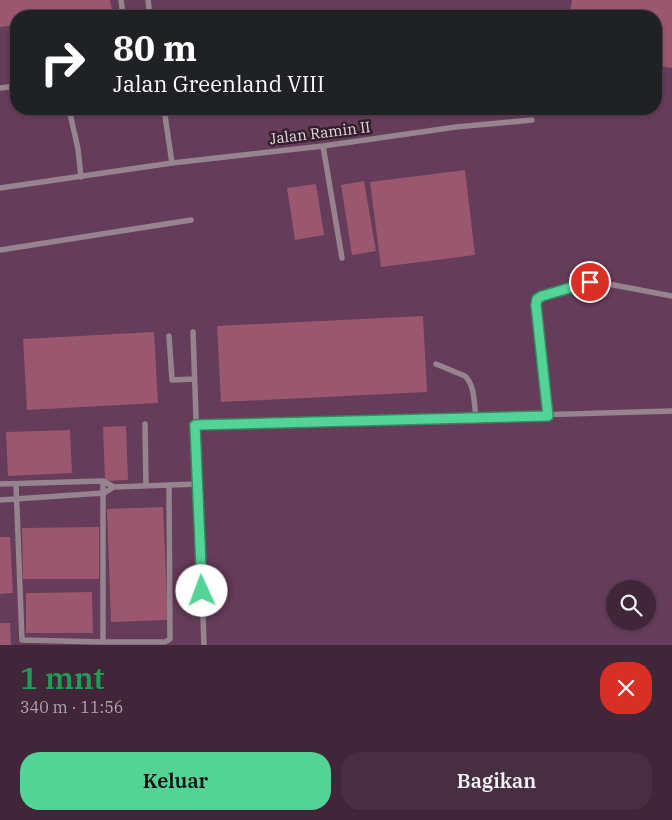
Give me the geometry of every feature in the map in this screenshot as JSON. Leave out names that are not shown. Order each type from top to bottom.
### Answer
[{"type":"lane","points":[[70,115],[78,149],[81,177]]},
{"type":"lane","points":[[165,115],[172,164]]},
{"type":"lane","name":"Jalan Ramin II","points":[[0,188],[456,127],[532,120]]},
{"type":"lane","points":[[323,146],[342,258]]},
{"type":"lane","points":[[0,250],[191,220]]},
{"type":"lane","points":[[548,416],[536,305],[537,299],[595,282],[672,296]]},
{"type":"lane","points":[[192,332],[204,645]]},
{"type":"lane","points":[[169,336],[172,380],[194,379]]},
{"type":"lane","points":[[436,364],[469,379],[476,418]]},
{"type":"lane","points":[[195,425],[672,412]]},
{"type":"lane","points":[[145,424],[146,486]]},
{"type":"lane","points":[[0,484],[103,481],[114,487],[198,484]]},
{"type":"lane","points":[[103,481],[103,642]]},
{"type":"lane","points":[[16,484],[22,640],[103,642],[165,642],[170,639],[169,485]]},
{"type":"lane","points":[[0,500],[104,494],[114,487]]},
{"type":"shaded area","points":[[0,0],[672,0],[672,645],[0,645]]},
{"type":"building","points":[[0,0],[110,0],[112,10],[10,10],[10,26],[0,27]]},
{"type":"building","points":[[572,0],[672,0],[672,68],[662,66],[662,10],[570,10]]},
{"type":"building","points":[[465,170],[475,255],[381,267],[370,182]]},
{"type":"building","points":[[364,181],[376,251],[352,255],[341,185]]},
{"type":"building","points":[[316,184],[324,235],[295,240],[287,188]]},
{"type":"building","points":[[423,316],[427,392],[221,402],[217,326]]},
{"type":"building","points":[[154,332],[158,403],[27,410],[23,339]]},
{"type":"building","points":[[126,426],[128,480],[105,481],[103,427]]},
{"type":"building","points":[[70,430],[72,473],[8,476],[6,432]]},
{"type":"building","points":[[163,507],[168,620],[111,622],[107,509]]},
{"type":"building","points":[[99,527],[99,579],[23,579],[22,528]]},
{"type":"building","points":[[0,537],[10,537],[13,593],[0,594]]},
{"type":"building","points":[[92,592],[93,633],[26,633],[26,593]]},
{"type":"building","points":[[0,623],[10,623],[11,645],[0,645]]},
{"type":"route","points":[[202,591],[195,425],[548,416],[536,305],[537,299],[590,282]]}]
